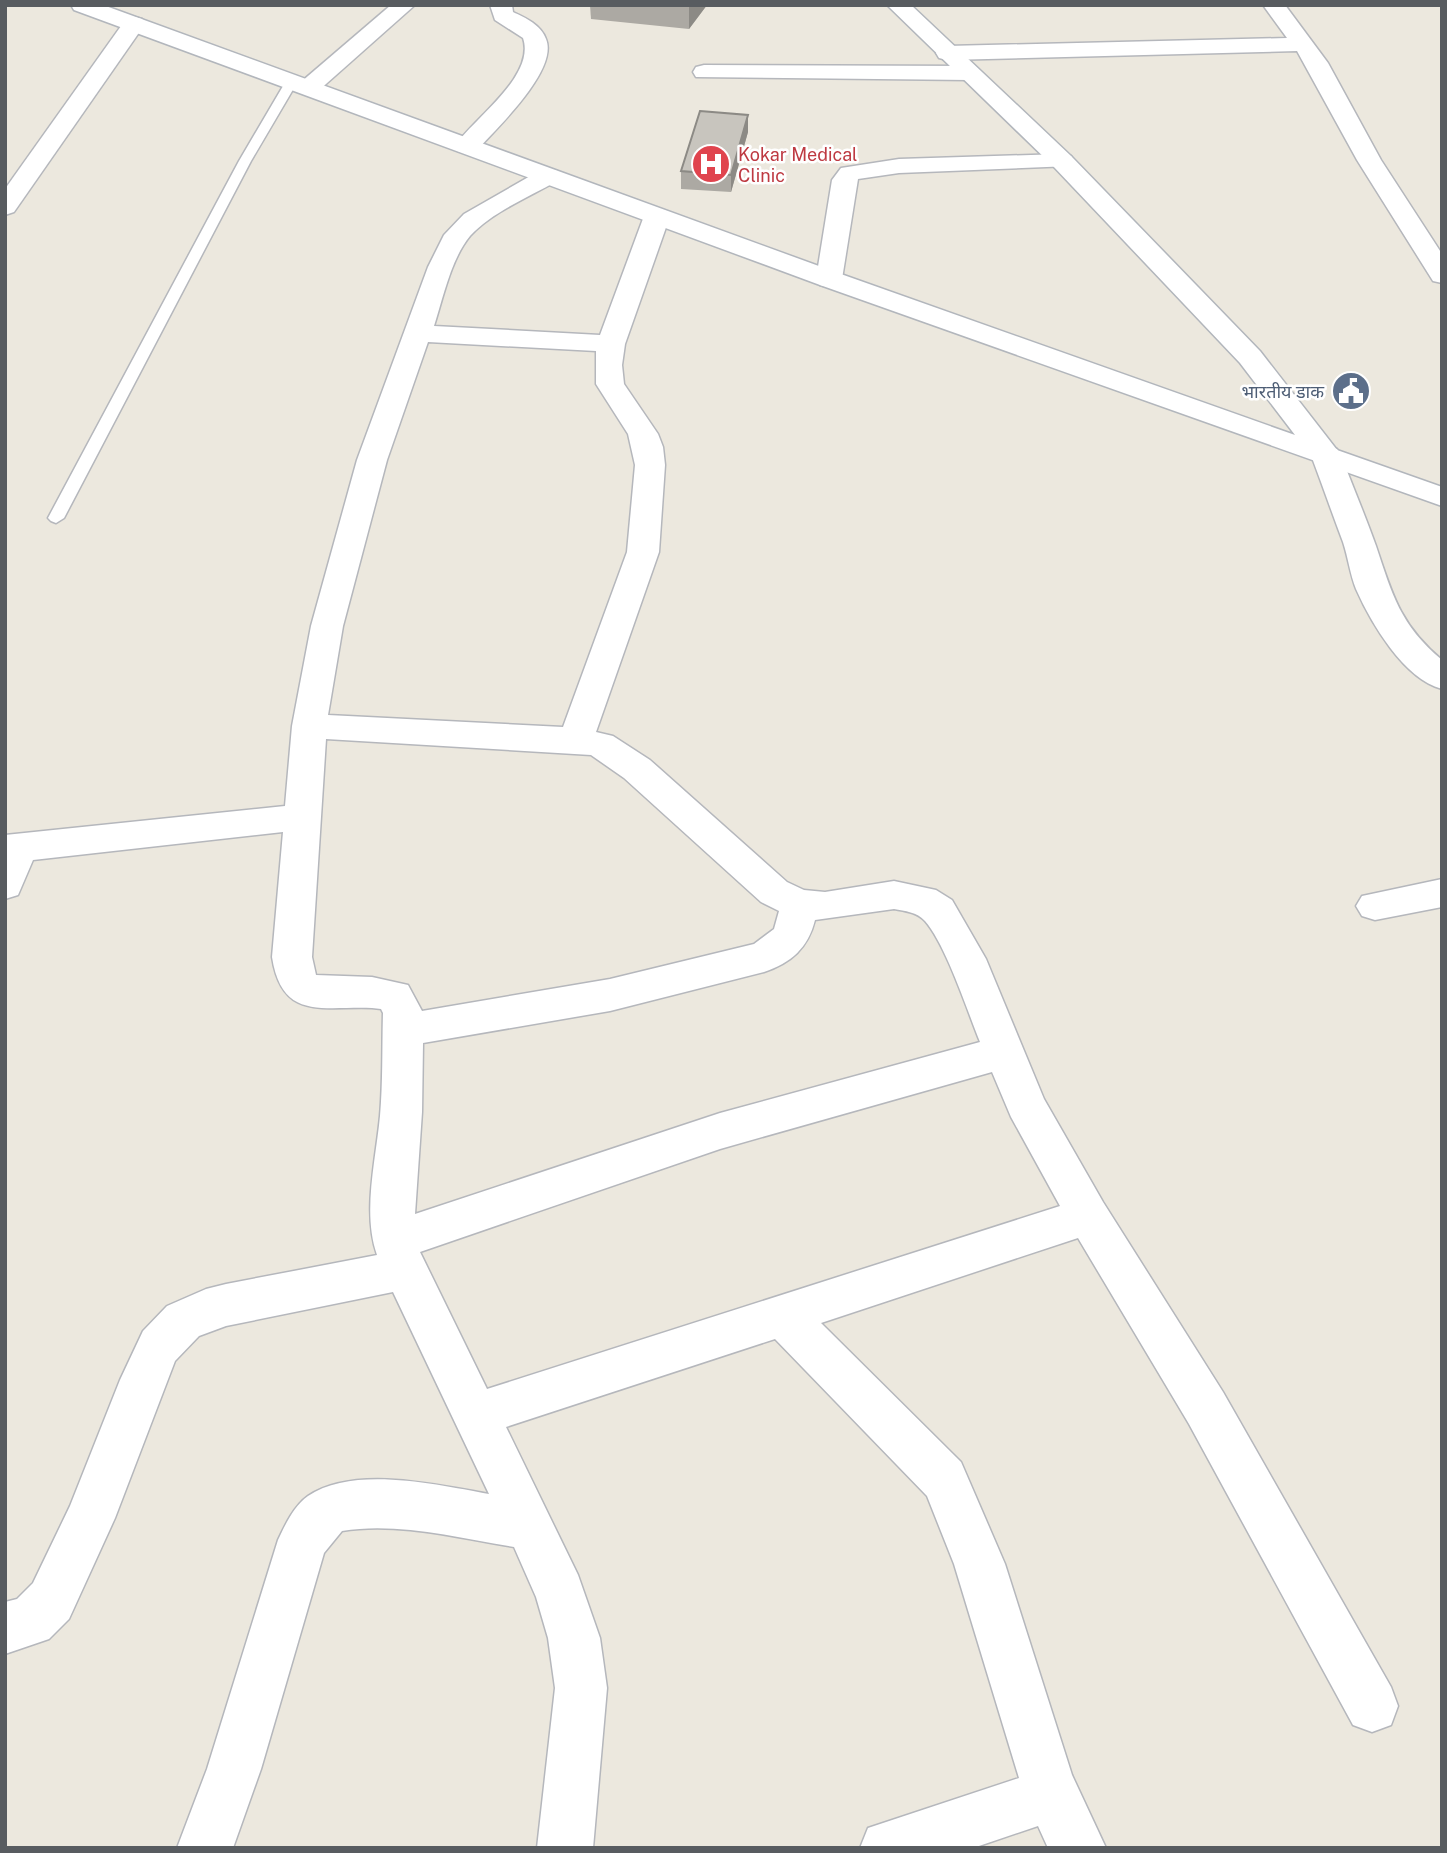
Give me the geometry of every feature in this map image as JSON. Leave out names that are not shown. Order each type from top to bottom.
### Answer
[{"type":"street","points":[[300,84],[404,5]]},
{"type":"street","points":[[467,146],[516,91],[536,62],[536,41],[529,30],[503,15],[501,5]]},
{"type":"street","points":[[898,5],[1062,161],[1250,357],[1325,455],[1360,546],[1372,588],[1398,635],[1417,657],[1442,678]]},
{"type":"street","points":[[1274,5],[1317,63],[1369,160],[1442,275]]},
{"type":"street","points":[[84,6],[829,279],[1442,497]]},
{"type":"street","points":[[5,207],[134,24]]},
{"type":"street","points":[[947,52],[1303,44]]},
{"type":"street","points":[[704,72],[969,73]]},
{"type":"street","points":[[829,279],[844,180],[850,173],[899,166],[1062,161]]},
{"type":"street","points":[[548,176],[472,219],[457,235],[441,267],[372,460],[327,626],[309,726],[292,957],[295,976],[306,990],[325,993],[375,991],[394,996],[403,1012],[401,1112],[393,1207],[399,1256],[529,1525],[560,1593],[574,1638],[581,1688],[565,1848]]},
{"type":"street","points":[[576,740],[643,552],[650,465],[648,447],[643,434],[610,384],[608,365],[611,344],[657,216]]},
{"type":"street","points":[[417,333],[611,344]]},
{"type":"street","points":[[309,726],[576,740],[601,745],[637,769],[774,892],[799,904],[825,906],[894,895],[923,900],[938,911],[967,959],[1026,1105],[1088,1216],[1206,1408],[1372,1706]]},
{"type":"street","points":[[5,885],[11,849],[302,817]]},
{"type":"street","points":[[1375,906],[1442,893]]},
{"type":"street","points":[[403,1030],[610,995],[764,957],[783,946],[794,932],[799,904]]},
{"type":"street","points":[[5,1628],[31,1621],[51,1601],[90,1518],[159,1346],[183,1321],[206,1310],[399,1256],[720,1131],[1005,1052]]},
{"type":"street","points":[[475,1415],[1088,1216]]},
{"type":"street","points":[[782,1315],[944,1479],[963,1521],[1039,1759],[1077,1848]]},
{"type":"street","points":[[205,1848],[234,1769],[303,1540],[327,1512],[357,1504],[403,1506],[529,1525]]},
{"type":"street","points":[[888,1848],[1053,1794]]},
{"type":"lane","points":[[56,518],[245,161],[300,84]]},
{"type":"building","points":[[700,111],[748,115],[731,175],[681,171]]},
{"type":"place","name":"Kokar Medical Clinic","points":[[711,164]]},
{"type":"place","name":"भारतीय डाक","points":[[1351,391]]}]
